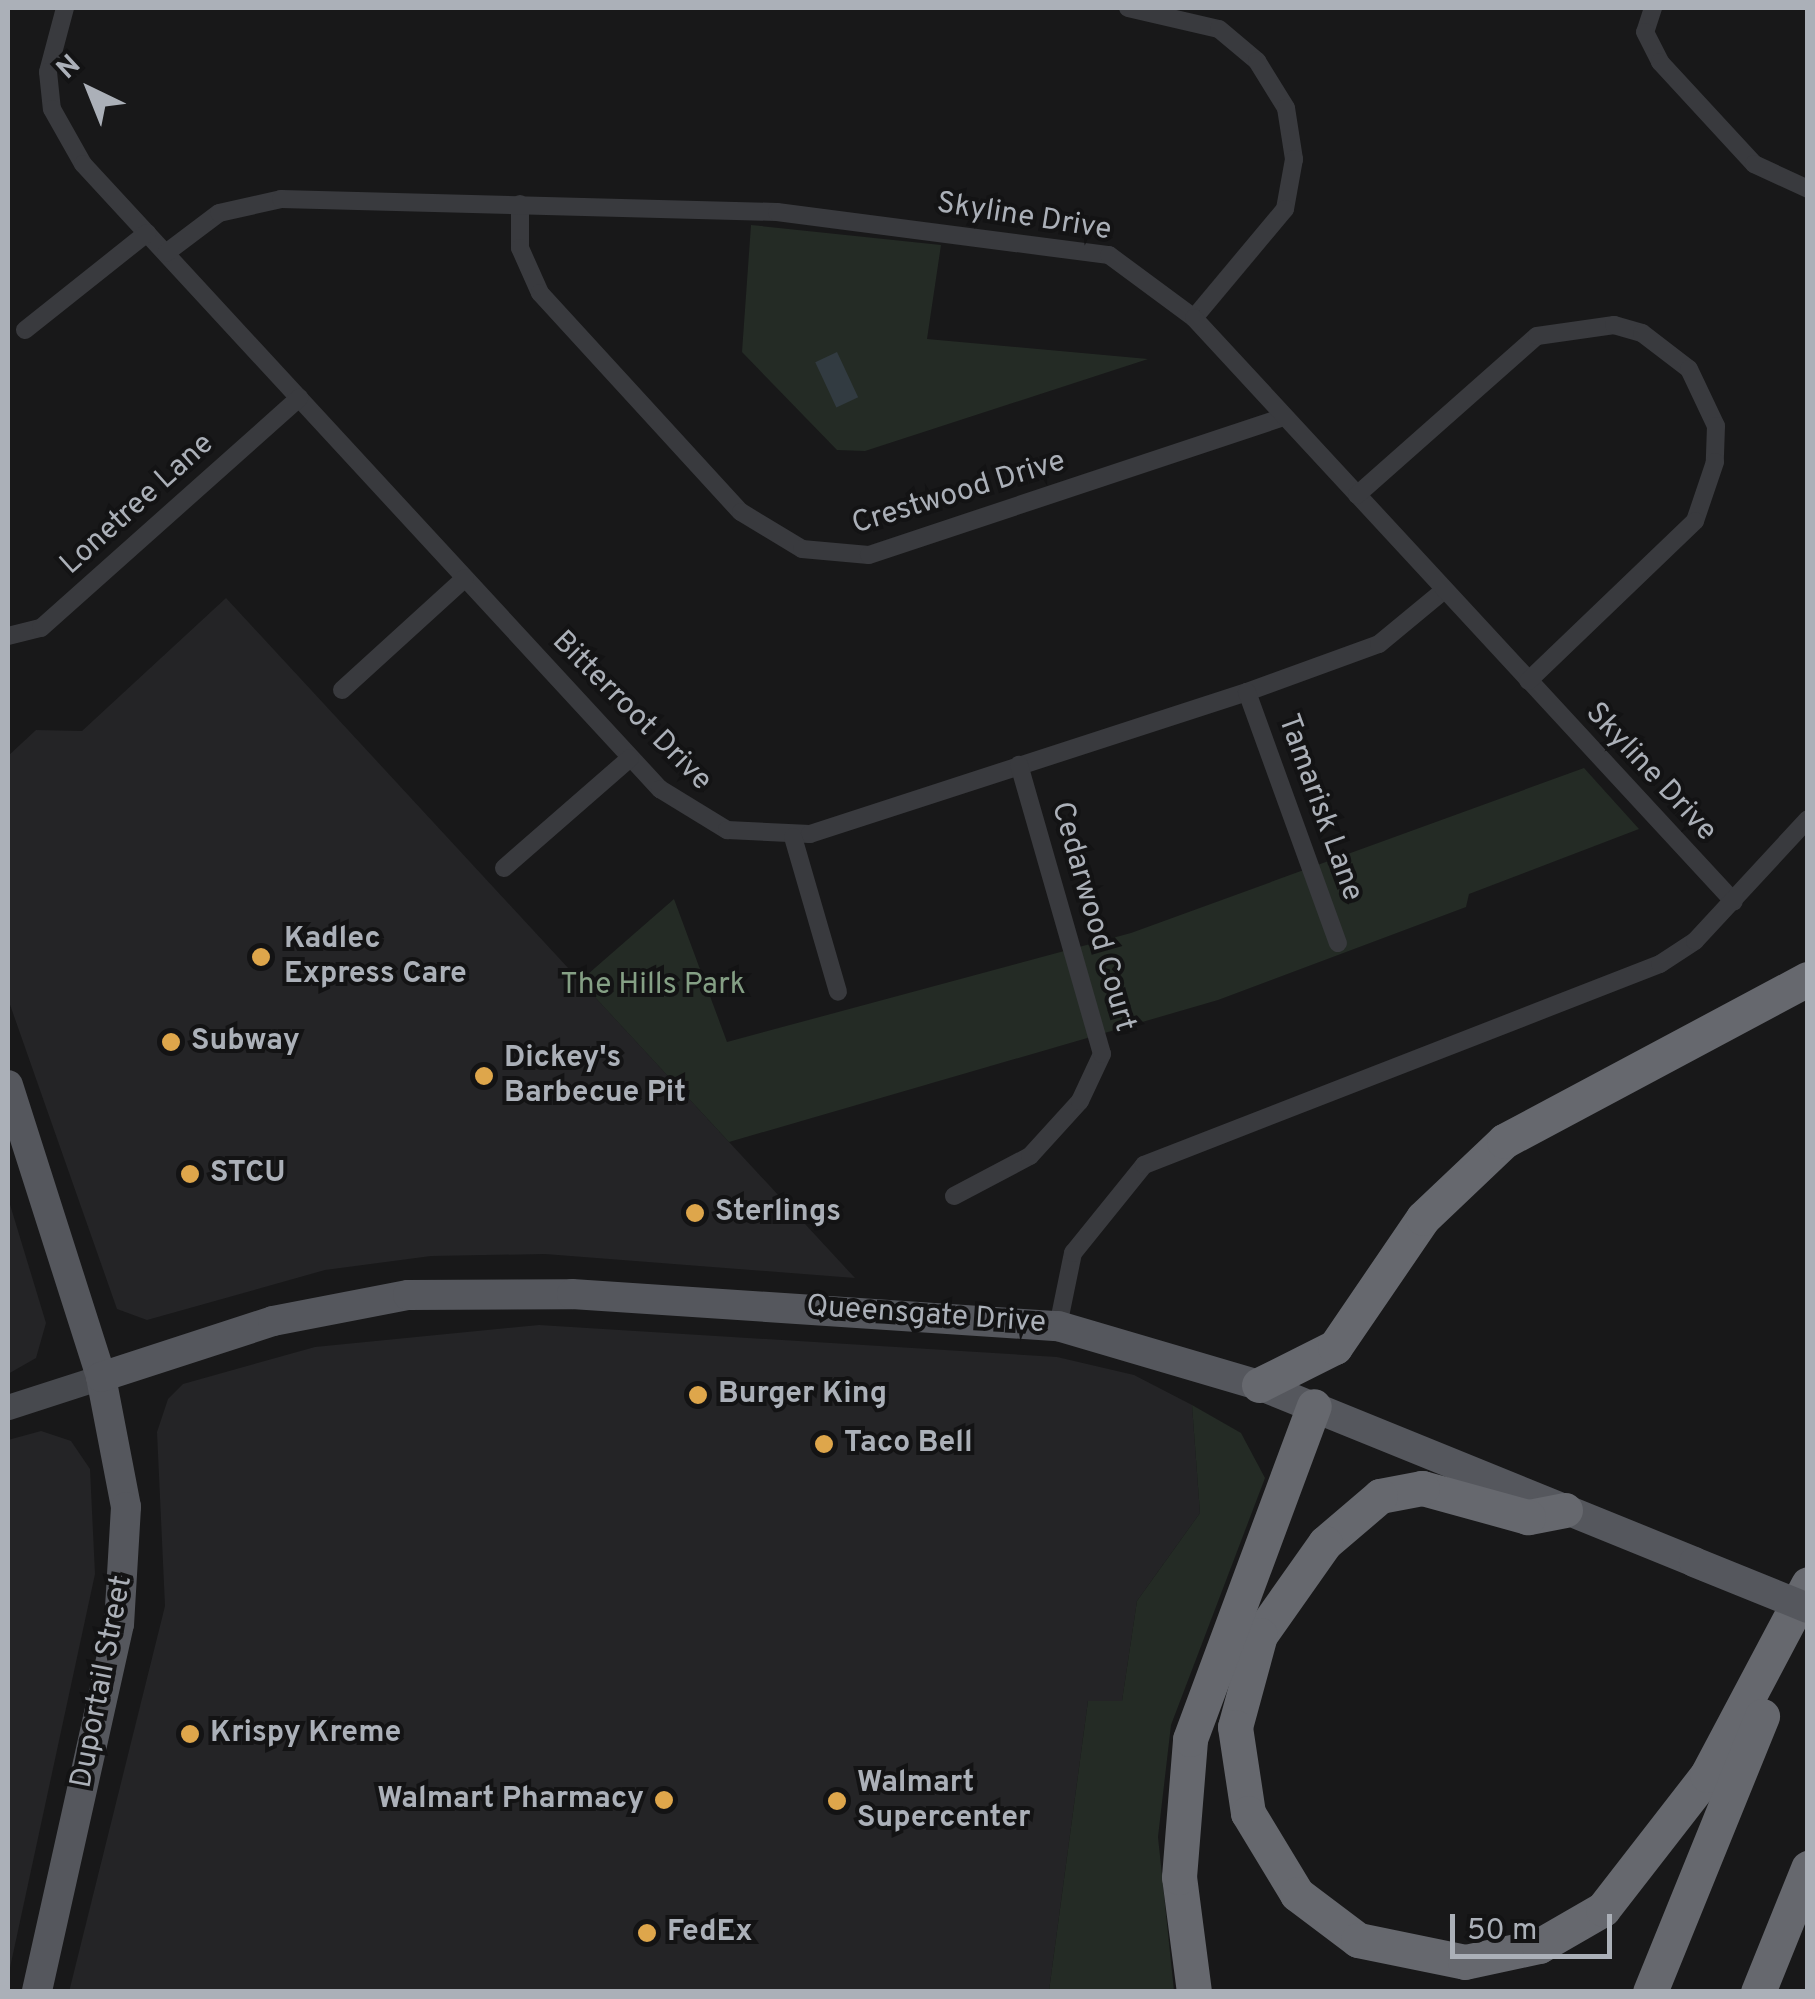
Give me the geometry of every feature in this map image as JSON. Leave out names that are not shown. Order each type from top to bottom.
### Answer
[{"type":"highway","points":[[1259,1385],[1335,1346],[1423,1218],[1504,1142],[1808,979]]},
{"type":"highway","points":[[1194,1992],[1179,1877],[1190,1739],[1314,1406]]},
{"type":"highway","points":[[1565,1510],[1528,1516],[1422,1488],[1380,1496],[1326,1542],[1260,1636],[1236,1727],[1248,1814],[1297,1894],[1358,1940],[1465,1962],[1539,1946],[1603,1909],[1707,1775],[1808,1584]]},
{"type":"highway","points":[[1650,1992],[1808,1606]]},
{"type":"highway","points":[[1758,1992],[1808,1868]]},
{"type":"main road","name":"Duportail Street","points":[[8,1085],[101,1377],[124,1480],[124,1591],[37,1992]]},
{"type":"main road","name":"Queensgate Drive","points":[[101,1377],[273,1321],[408,1295],[588,1294],[1058,1326],[1259,1385],[1808,1606]]},
{"type":"street","name":"Bitterroot Drive","points":[[65,8],[51,48],[52,109],[83,164],[630,758],[697,817],[754,837],[793,838],[1247,692],[1379,644],[1442,590]]},
{"type":"street","points":[[1128,8],[1219,29],[1258,61],[1286,108],[1294,159],[1285,208],[1194,318]]},
{"type":"street","points":[[1644,10],[1660,62],[1754,164],[1808,189]]},
{"type":"street","name":"Skyline Drive","points":[[166,253],[250,201],[520,204],[777,212],[1082,250],[1133,266],[1194,318],[1734,902]]},
{"type":"street","name":"Crestwood Drive","points":[[520,204],[520,248],[540,293],[741,512],[802,549],[869,555],[1284,417]]},
{"type":"street","points":[[25,330],[147,233]]},
{"type":"street","points":[[1357,495],[1537,336],[1614,326],[1642,333],[1689,370],[1716,426],[1715,462],[1695,521],[1528,681]]},
{"type":"street","name":"Lonetree Lane","points":[[8,636],[42,628],[299,398]]},
{"type":"street","points":[[342,690],[466,578]]},
{"type":"street","name":"Tamarisk Lane","points":[[1247,692],[1338,944]]},
{"type":"street","points":[[504,868],[630,758]]},
{"type":"street","name":"Cedarwood Court","points":[[954,1196],[1030,1156],[1080,1101],[1102,1054],[1018,764]]},
{"type":"street","points":[[1058,1326],[1074,1253],[1144,1165],[1660,964],[1734,902],[1808,819]]},
{"type":"street","points":[[793,838],[838,992]]},
{"type":"street","name":"Queensgate Drive","points":[[8,1407],[101,1377]]},
{"type":"shaded area","points":[[837,352],[858,397],[836,407],[815,362]]},
{"type":"shaded area","points":[[226,598],[855,1278],[545,1254],[431,1256],[325,1270],[147,1320],[117,1309],[8,999],[8,756],[36,730],[82,731]]},
{"type":"shaded area","points":[[8,1198],[46,1323],[36,1358],[8,1374]]},
{"type":"shaded area","points":[[539,1325],[1057,1357],[1134,1375],[1192,1405],[1200,1513],[1137,1601],[1122,1701],[1088,1701],[1049,1991],[69,1992],[165,1606],[157,1432],[168,1399],[183,1384],[315,1347]]},
{"type":"shaded area","points":[[41,1431],[71,1441],[90,1469],[95,1574],[8,1977],[8,1440]]},
{"type":"green space","points":[[751,225],[941,245],[927,339],[1148,359],[865,451],[837,450],[742,352]]},
{"type":"green space","name":"The Hills Park","points":[[1584,768],[1639,829],[1469,894],[1466,907],[1218,1000],[729,1142],[580,981],[674,899],[727,1042],[1131,933]]},
{"type":"green space","points":[[1192,1405],[1241,1433],[1265,1478],[1171,1725],[1158,1837],[1174,1991],[1049,1991],[1088,1701],[1122,1701],[1137,1601],[1200,1513]]},
{"type":"place","name":"Kadlec Express Care","points":[[261,957]]},
{"type":"place","name":"Subway","points":[[171,1042]]},
{"type":"place","name":"Dickey's Barbecue Pit","points":[[484,1076]]},
{"type":"place","name":"STCU","points":[[190,1174]]},
{"type":"place","name":"Sterlings","points":[[695,1213]]},
{"type":"place","name":"Burger King","points":[[698,1395]]},
{"type":"place","name":"Taco Bell","points":[[824,1444]]},
{"type":"place","name":"Krispy Kreme","points":[[190,1734]]},
{"type":"place","name":"Walmart Pharmacy","points":[[664,1800]]},
{"type":"place","name":"Walmart Supercenter","points":[[837,1801]]},
{"type":"place","name":"FedEx","points":[[647,1933]]}]
